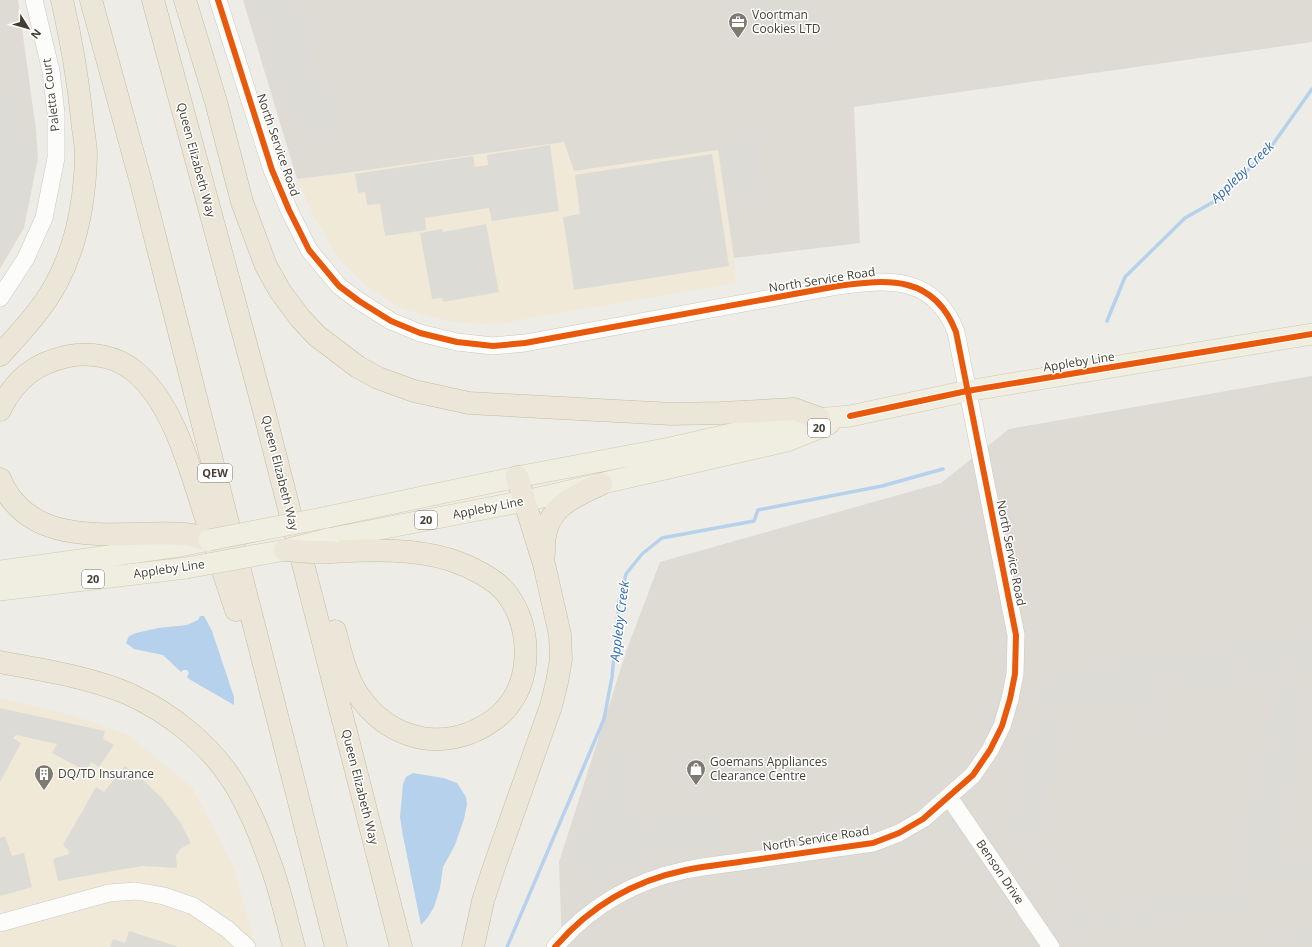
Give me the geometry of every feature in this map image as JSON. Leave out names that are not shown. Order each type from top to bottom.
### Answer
[{"type":"highway","points":[[0,355],[28,324],[55,285],[66,264],[78,224],[84,187],[86,154],[70,36],[62,0]]},
{"type":"highway","name":"QEW","points":[[91,0],[142,186],[336,947]]},
{"type":"highway","name":"Queen Elizabeth Way","points":[[153,0],[263,406],[401,947]]},
{"type":"highway","points":[[186,0],[216,102],[242,202],[266,266],[280,291],[300,318],[317,336],[358,367],[378,378],[414,391],[469,403],[672,414],[794,409],[819,418]]},
{"type":"highway","points":[[0,410],[7,396],[19,380],[37,367],[57,359],[81,354],[94,354],[119,362],[132,369],[149,386],[174,426],[188,461],[248,650],[273,702]]},
{"type":"highway","points":[[263,406],[350,681],[362,700],[374,714],[393,728],[406,734],[434,740],[449,739],[477,730],[503,712],[513,699],[520,684],[524,669],[526,652],[524,632],[518,613],[507,594],[495,583],[465,566],[451,560],[430,555],[329,546],[312,552],[285,550]]},
{"type":"highway","points":[[473,947],[494,867],[551,706],[558,682],[561,659],[560,635],[544,564],[517,477]]},
{"type":"highway","points":[[0,479],[18,507],[29,516],[52,528],[77,533],[178,540],[187,534],[209,540]]},
{"type":"highway","points":[[544,564],[543,540],[549,522],[554,513],[576,496],[601,484]]},
{"type":"highway","points":[[0,662],[101,684],[128,694],[154,707],[180,725],[202,744],[234,782],[251,816],[270,860],[294,947]]},
{"type":"main road","name":"Appleby Line","points":[[209,540],[517,477],[670,448],[784,422],[850,416],[967,391],[1312,334]]},
{"type":"main road","name":"Appleby Line","points":[[329,546],[787,441],[850,416]]},
{"type":"main road","name":"Appleby Line","points":[[0,571],[178,540]]},
{"type":"main road","name":"Appleby Line","points":[[0,590],[186,568],[285,550]]},
{"type":"street","name":"Paletta Court","points":[[0,298],[26,258],[44,218],[56,158],[56,113],[51,71],[34,0]]},
{"type":"street","name":"North Service Road","points":[[218,0],[272,170],[289,210],[309,250],[340,286],[358,301],[391,321],[420,333],[457,342],[493,346],[525,343],[838,286],[870,282],[903,283],[930,295],[941,305],[951,318],[956,332],[1016,635],[1015,674],[1010,699],[1002,726],[990,750],[973,775],[949,797],[923,819],[899,832],[873,843],[686,870],[655,878],[609,899],[589,913],[568,931],[554,947]]},
{"type":"street","name":"Benson Drive","points":[[949,797],[1051,947]]},
{"type":"street","points":[[0,924],[109,893],[136,890],[164,896],[193,906],[227,928],[247,947]]},
{"type":"shaded area","points":[[0,0],[18,0],[36,130],[38,158],[24,228],[0,269]]},
{"type":"shaded area","points":[[243,0],[1312,0],[1312,42],[854,107],[860,243],[734,258],[718,150],[574,171],[564,142],[297,179]]},
{"type":"shaded area","points":[[260,0],[287,0],[292,23],[307,23],[317,87],[331,87],[336,125],[310,137],[273,63]]},
{"type":"shaded area","points":[[15,104],[19,138],[23,144],[36,145],[35,162],[23,211],[12,240],[0,235],[0,107]]},
{"type":"shaded area","points":[[564,142],[574,171],[718,150],[734,258],[736,283],[491,325],[448,321],[400,308],[367,287],[339,259],[315,219],[297,179],[338,174]]},
{"type":"shaded area","points":[[758,142],[763,193],[729,197],[723,146]]},
{"type":"shaded area","points":[[550,145],[559,211],[492,221],[489,208],[425,218],[426,230],[385,236],[380,204],[367,205],[365,192],[358,193],[355,174],[473,156],[475,167],[488,165],[487,155]]},
{"type":"shaded area","points":[[712,154],[729,266],[574,290],[563,217],[580,214],[575,175]]},
{"type":"shaded area","points":[[486,224],[499,292],[443,302],[442,298],[432,299],[420,233],[442,229],[443,232]]},
{"type":"shaded area","points":[[1312,376],[1312,947],[562,947],[559,862],[627,649],[660,562],[941,483],[1009,429]]},
{"type":"shaded area","points":[[1312,638],[1312,650],[1051,689],[1049,677]]},
{"type":"shaded area","points":[[1312,653],[1312,666],[1299,667],[1298,655]]},
{"type":"shaded area","points":[[1285,661],[1286,673],[1239,677],[1238,665]]},
{"type":"shaded area","points":[[1232,667],[1233,679],[1183,686],[1182,675]]},
{"type":"shaded area","points":[[1158,678],[1160,692],[1039,707],[1038,694]]},
{"type":"shaded area","points":[[1289,686],[1308,689],[1304,711],[1294,709],[1292,719],[1303,721],[1291,781],[1279,779],[1277,789],[1288,791],[1274,862],[1263,861],[1261,873],[1239,869],[1247,825],[1258,827],[1261,816],[1250,814],[1263,748],[1275,750],[1277,739],[1267,737],[1277,688],[1288,690]]},
{"type":"shaded area","points":[[0,698],[68,714],[127,734],[192,787],[233,866],[256,947],[0,947]]},
{"type":"shaded area","points":[[0,708],[105,731],[103,739],[114,745],[99,767],[91,762],[86,771],[52,753],[57,744],[16,735],[13,738],[21,743],[0,782]]},
{"type":"shaded area","points":[[1150,711],[1161,713],[1159,729],[1147,727]]},
{"type":"shaded area","points":[[1038,726],[1060,730],[1039,835],[1028,833],[1027,838],[1009,834],[1027,738],[1035,739]]},
{"type":"shaded area","points":[[618,750],[626,752],[636,828],[716,817],[718,840],[639,852],[614,868],[583,879],[579,839],[589,838],[587,819]]},
{"type":"shaded area","points":[[125,766],[162,798],[180,822],[191,843],[180,849],[176,856],[177,868],[143,866],[58,881],[53,859],[69,854],[69,851],[63,845],[96,787],[104,792]]},
{"type":"shaded area","points":[[5,836],[12,856],[24,853],[32,887],[0,896],[0,838]]},
{"type":"shaded area","points":[[1041,847],[1075,898],[1068,903],[1034,851]]},
{"type":"shaded area","points":[[1312,860],[1312,871],[1267,877],[1265,866]]},
{"type":"shaded area","points":[[1248,892],[1249,902],[1138,919],[1136,909]]},
{"type":"shaded area","points":[[1131,909],[1132,918],[1070,931],[1068,921]]},
{"type":"shaded area","points":[[1312,928],[1312,937],[1269,943],[1267,934]]},
{"type":"shaded area","points":[[129,931],[179,947],[110,947],[113,939],[125,943]]},
{"type":"water","points":[[200,616],[204,616],[212,631],[234,697],[234,705],[189,679],[187,677],[189,673],[187,670],[183,670],[181,672],[163,655],[134,649],[126,643],[129,636],[136,633],[158,628],[187,625],[198,620]]},
{"type":"water","points":[[413,773],[443,778],[457,783],[466,797],[467,804],[464,819],[455,845],[443,867],[440,888],[434,907],[421,925],[400,817],[403,784],[406,777]]},
{"type":"waterway","name":"Appleby Creek","points":[[1107,321],[1125,277],[1185,218],[1215,201],[1268,151],[1312,89]]},
{"type":"waterway","name":"Appleby Creek","points":[[507,947],[604,719],[612,677],[619,601],[626,574],[642,554],[662,538],[754,521],[758,510],[882,486],[943,469]]},
{"type":"cycle path","points":[[218,0],[272,170],[289,210],[309,250],[339,286],[359,301],[391,321],[420,333],[457,342],[493,346],[525,343],[838,286],[874,282],[892,282],[908,285],[922,291],[935,300],[947,313],[956,332],[1016,635],[1015,674],[1010,699],[1002,726],[990,750],[973,775],[923,819],[899,833],[873,843],[686,870],[648,881],[630,888],[598,908],[583,919],[555,947]]},
{"type":"cycle path","points":[[850,416],[967,391],[1312,334]]},
{"type":"place","name":"Voortman Cookies LTD","points":[[738,39]]},
{"type":"place","name":"Goemans Appliances Clearance Centre","points":[[696,786]]},
{"type":"place","name":"DQ/TD Insurance","points":[[44,791]]}]
